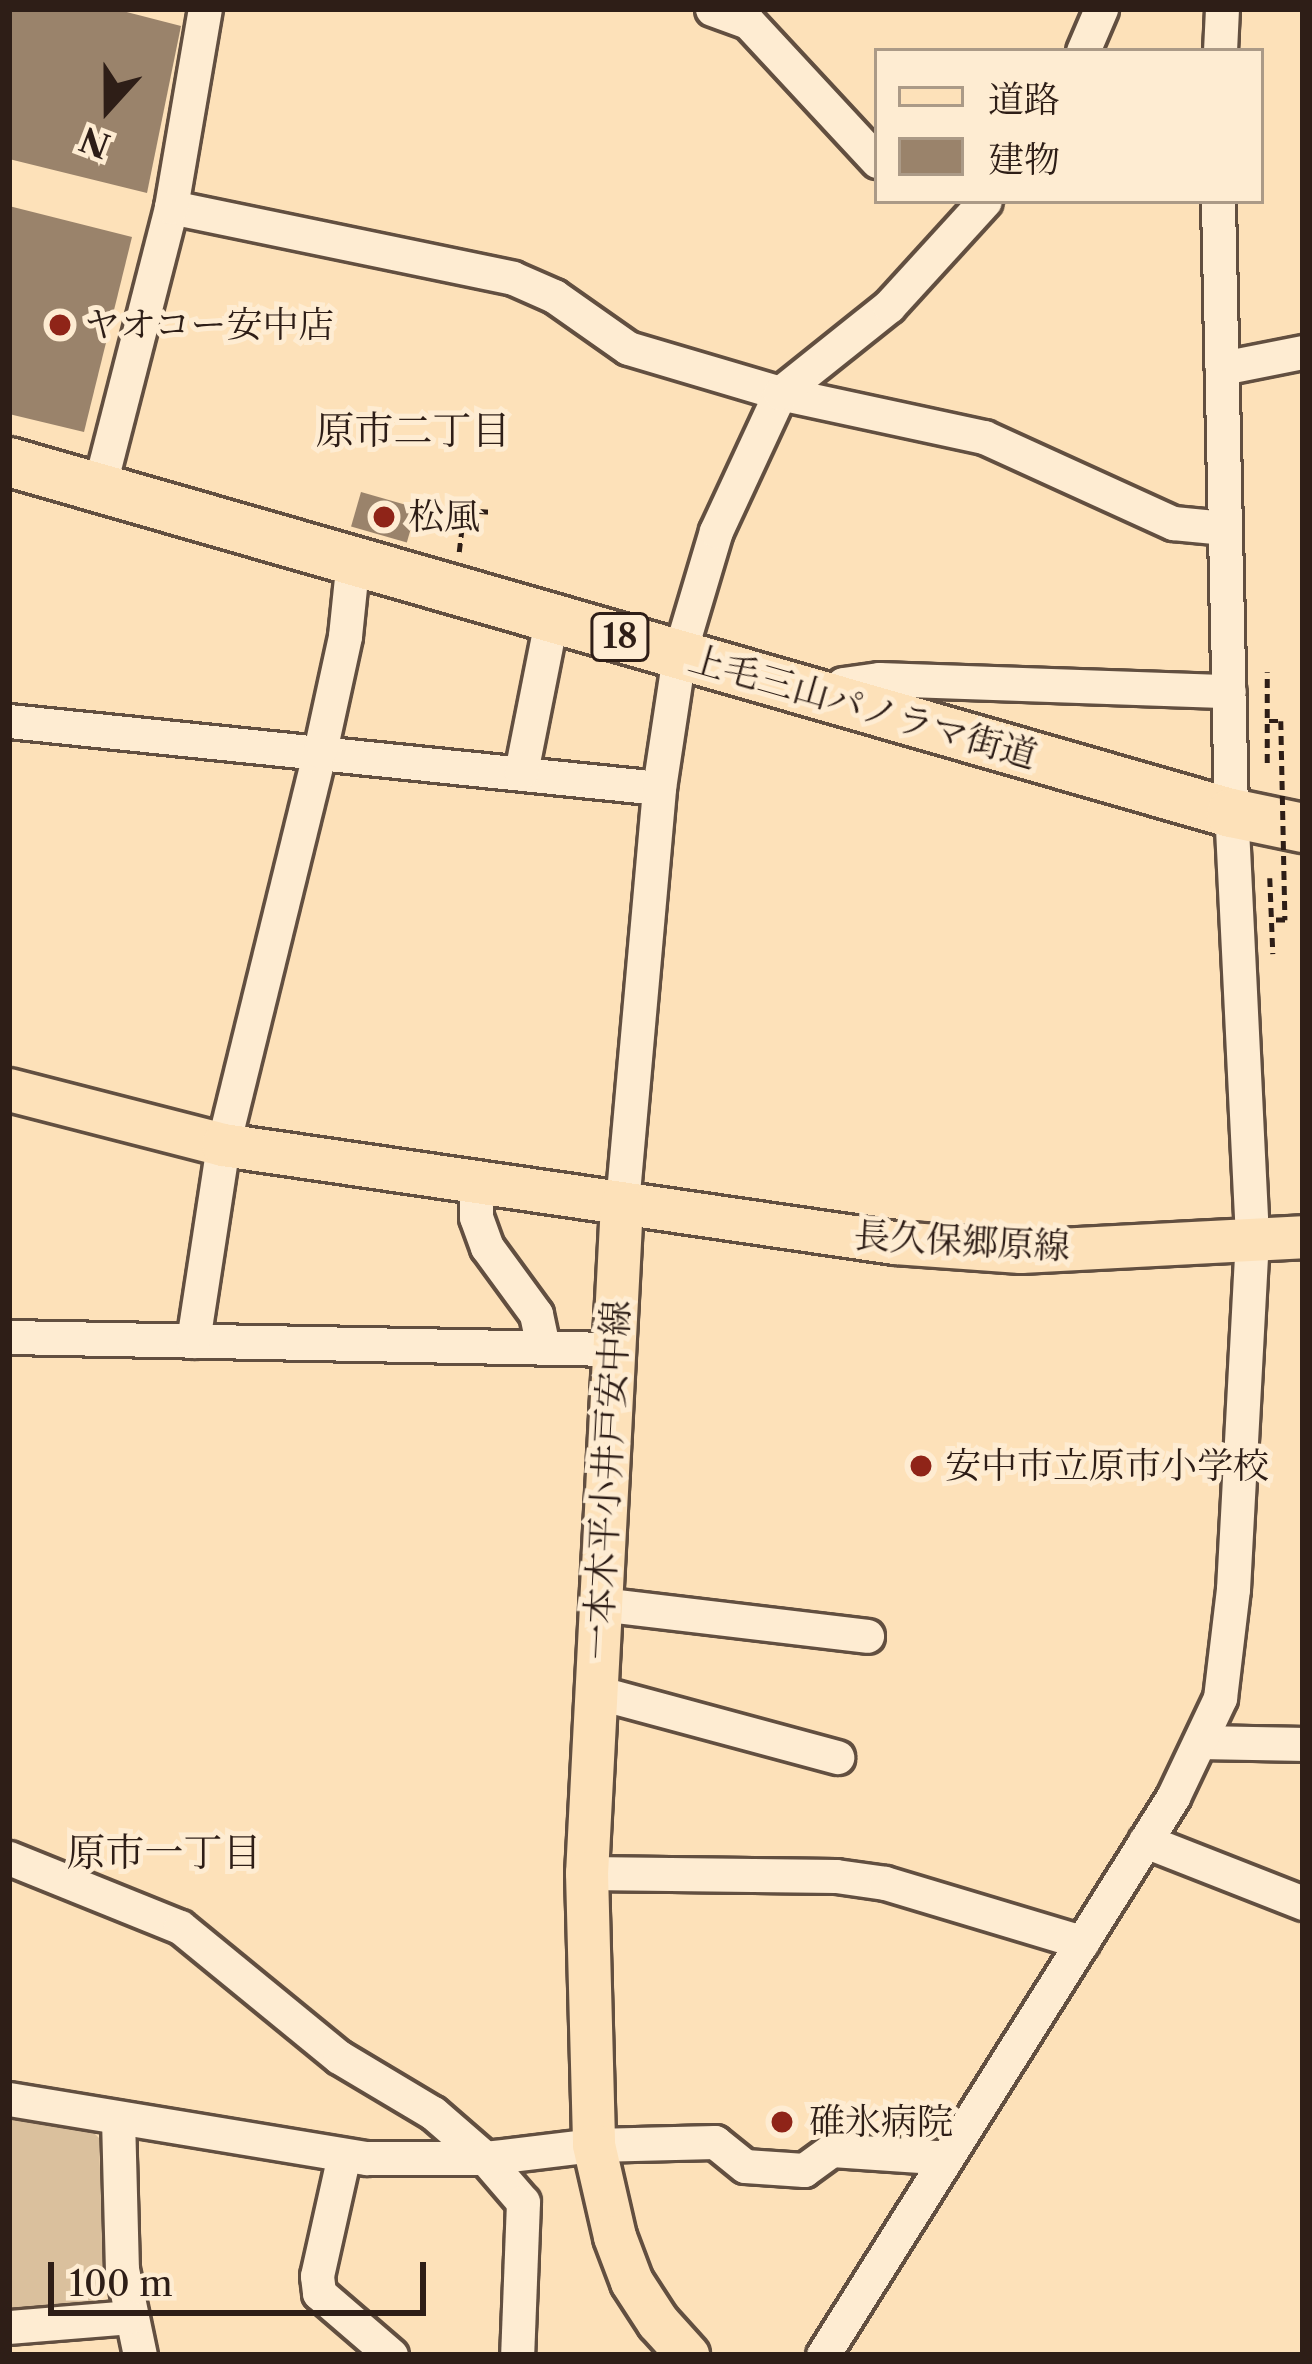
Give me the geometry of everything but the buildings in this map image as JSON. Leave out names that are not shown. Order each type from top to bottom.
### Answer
[{"type":"highway","name":"上毛三山パノラマ街道","points":[[9,462],[1231,813],[1303,828]]},
{"type":"main road","points":[[9,1090],[223,1145],[622,1204]]},
{"type":"main road","name":"長久保郷原線","points":[[622,1204],[895,1243],[1021,1252],[1303,1237]]},
{"type":"main road","name":"一本木平小井戸安中線","points":[[622,1204],[587,1873],[594,2145],[614,2236],[632,2282],[658,2322],[688,2355]]},
{"type":"street","points":[[99,488],[171,207],[205,9]]},
{"type":"street","points":[[712,9],[748,22],[874,158]]},
{"type":"street","points":[[1084,48],[1101,9]]},
{"type":"street","points":[[1220,48],[1222,9]]},
{"type":"street","points":[[622,1204],[659,788],[679,655],[731,491],[780,393],[890,306],[975,204]]},
{"type":"street","points":[[823,2355],[1145,1841],[1202,1742],[1220,1699],[1233,1589],[1252,1237],[1231,813],[1218,204]]},
{"type":"street","points":[[171,207],[513,278],[554,296],[628,348],[780,393],[984,437],[1173,523],[1225,528]]},
{"type":"street","points":[[1222,368],[1303,352]]},
{"type":"street","points":[[193,1341],[223,1145],[320,751],[345,636],[353,559]]},
{"type":"street","points":[[521,772],[551,616]]},
{"type":"street","points":[[840,701],[843,684],[879,679],[1229,692]]},
{"type":"street","points":[[9,721],[659,788]]},
{"type":"street","points":[[476,1182],[476,1217],[487,1247],[536,1314],[543,1347]]},
{"type":"street","points":[[9,1336],[614,1348]]},
{"type":"street","points":[[600,1604],[867,1636]]},
{"type":"street","points":[[596,1692],[837,1757]]},
{"type":"street","points":[[1202,1742],[1303,1744]]},
{"type":"street","points":[[1145,1841],[1303,1903]]},
{"type":"street","points":[[9,1858],[179,1927],[339,2057],[433,2114],[484,2158],[523,2202],[517,2355]]},
{"type":"street","points":[[587,1873],[792,1873],[885,1883],[1082,1942]]},
{"type":"street","points":[[9,2099],[344,2155],[484,2158],[594,2145],[715,2142],[745,2166],[804,2170],[832,2150],[944,2162]]},
{"type":"street","points":[[118,2117],[122,2269],[140,2355]]},
{"type":"street","points":[[344,2155],[317,2276],[319,2293],[391,2355]]},
{"type":"street","points":[[9,2327],[130,2317]]},
{"type":"path","points":[[454,587],[464,510],[490,512]]},
{"type":"path","points":[[1267,672],[1267,764]]},
{"type":"path","points":[[1269,721],[1281,721],[1282,743],[1285,920],[1273,920]]},
{"type":"path","points":[[1270,878],[1273,954]]},
{"type":"shaded area","points":[[9,2110],[87,2126],[99,2138],[104,2292],[95,2304],[9,2308]]},
{"type":"place","name":"ヤオコー安中店","points":[[60,325]]},
{"type":"place","name":"松風","points":[[384,517]]},
{"type":"place","name":"安中市立原市小学校","points":[[921,1466]]},
{"type":"place","name":"碓氷病院","points":[[782,2122]]},
{"type":"district","name":"原市二丁目","points":[[413,430]]},
{"type":"district","name":"原市一丁目","points":[[164,1852]]}]
